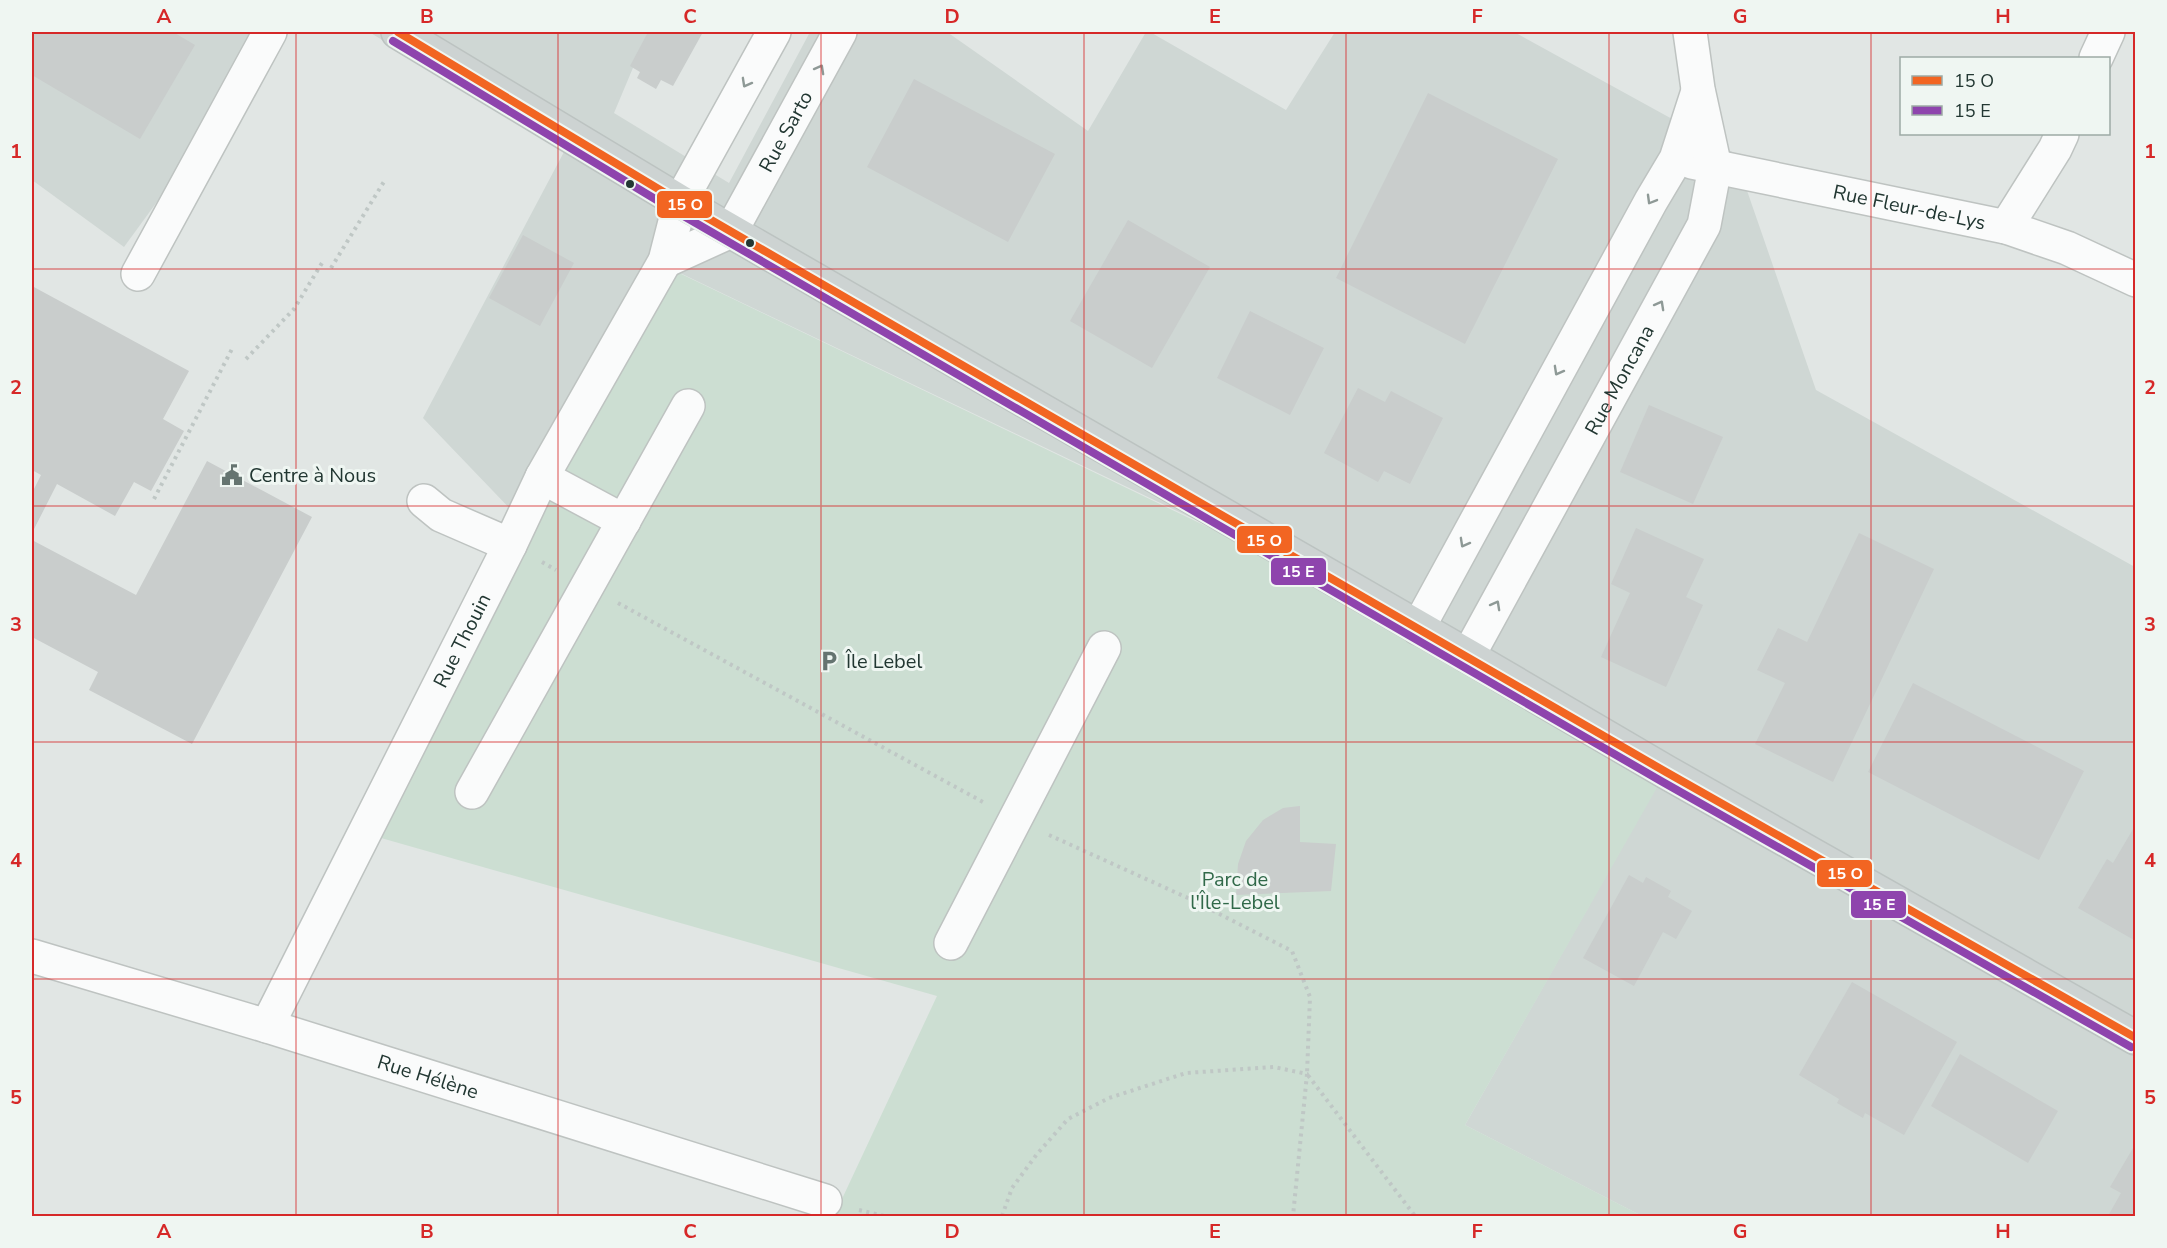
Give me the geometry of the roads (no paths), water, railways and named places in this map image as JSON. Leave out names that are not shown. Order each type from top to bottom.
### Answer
[{"type":"main road","points":[[398,32],[680,202],[1666,772],[2136,1038]]},
{"type":"street","points":[[138,274],[270,32]]},
{"type":"street","points":[[680,202],[774,32]]},
{"type":"street","name":"Rue Sarto","points":[[731,231],[840,32]]},
{"type":"street","name":"Rue Moncana","points":[[1468,656],[1704,225],[1715,167],[1698,89],[1690,32]]},
{"type":"street","points":[[2096,57],[2108,32]]},
{"type":"street","name":"Rue Moncana","points":[[1418,628],[1676,159],[1698,89]]},
{"type":"street","points":[[2006,227],[2062,135]]},
{"type":"street","name":"Rue Fleur-de-Lys","points":[[1676,159],[2006,227],[2067,248],[2136,280]]},
{"type":"street","name":"Rue Thouin","points":[[267,1026],[543,477],[665,261],[680,202]]},
{"type":"street","points":[[665,261],[731,231]]},
{"type":"street","points":[[472,792],[688,406]]},
{"type":"street","points":[[543,477],[624,521]]},
{"type":"street","points":[[423,501],[441,515],[510,545]]},
{"type":"street","points":[[951,944],[1104,648]]},
{"type":"street","name":"Rue Hélène","points":[[32,956],[267,1026],[825,1201]]},
{"type":"place","name":"Centre à Nous","points":[[232,475]]},
{"type":"place","name":"Île Lebel","points":[[829,661]]},
{"type":"park label","name":"Parc de l'Île-Lebel","points":[[1235,890]]}]
